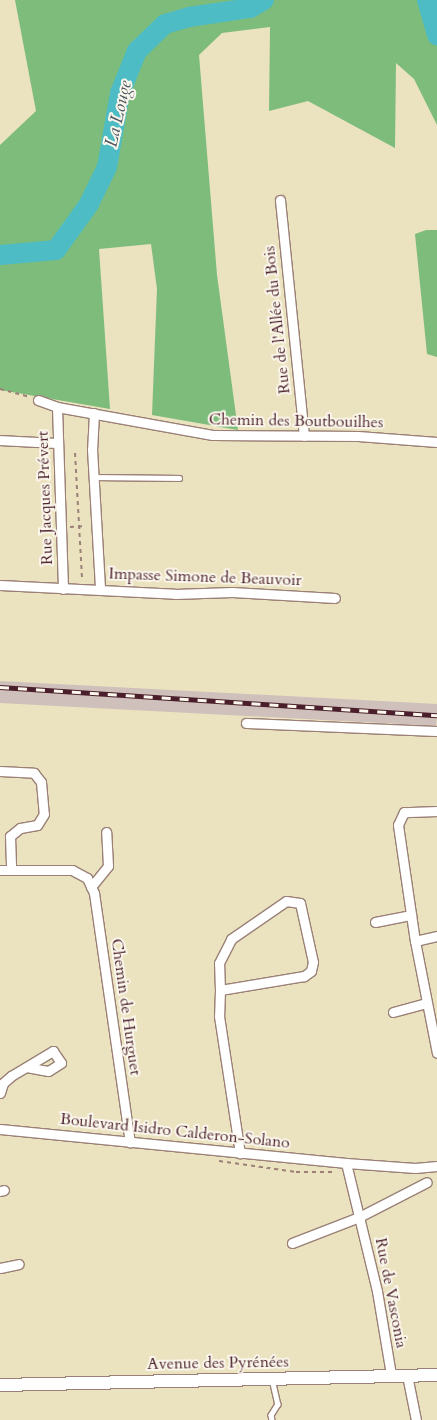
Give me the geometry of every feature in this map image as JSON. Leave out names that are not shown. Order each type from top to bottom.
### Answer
[{"type":"main road","name":"Avenue des Pyrénées","points":[[0,1385],[437,1374]]},
{"type":"street","name":"Rue de l'Allée du Bois","points":[[280,200],[304,436]]},
{"type":"street","name":"Chemin des Boutbouilhes","points":[[38,400],[57,407],[213,435],[358,436],[437,442]]},
{"type":"street","name":"Rue Jacques Prévert","points":[[57,407],[63,589]]},
{"type":"street","name":"Impasse Simone de Beauvoir","points":[[94,413],[95,525],[100,589],[335,598]]},
{"type":"street","points":[[0,440],[57,443]]},
{"type":"street","name":"Rue Jacques Prévert","points":[[0,584],[63,589],[100,589]]},
{"type":"street","points":[[246,723],[437,731]]},
{"type":"street","points":[[0,771],[34,773],[41,782],[44,814],[37,825],[20,828],[10,836],[11,869]]},
{"type":"street","points":[[437,811],[404,812],[398,825],[415,941],[437,1053]]},
{"type":"street","points":[[0,870],[72,870],[89,882],[108,866],[106,832]]},
{"type":"street","name":"Chemin de Hurguet","points":[[89,882],[130,1142]]},
{"type":"street","points":[[220,990],[304,976],[311,972],[313,962],[300,903],[286,901],[231,939],[219,963],[219,1016],[240,1153]]},
{"type":"street","points":[[375,922],[411,916]]},
{"type":"street","points":[[415,941],[437,936]]},
{"type":"street","points":[[393,1012],[426,1003]]},
{"type":"street","points":[[0,1093],[3,1083],[26,1068]]},
{"type":"street","name":"Boulevard Isidro Calderon-Solano","points":[[0,1129],[346,1163]]},
{"type":"street","points":[[346,1163],[415,1168],[437,1166]]},
{"type":"street","name":"Rue de Vasconia","points":[[346,1163],[377,1291],[391,1375]]},
{"type":"street","points":[[292,1243],[359,1217],[427,1182]]},
{"type":"street","points":[[0,1268],[19,1264]]},
{"type":"street","points":[[407,1375],[416,1420]]},
{"type":"lane","points":[[94,477],[179,478]]},
{"type":"lane","points":[[272,1378],[278,1404],[271,1415],[272,1420]]},
{"type":"path","points":[[0,389],[38,400]]},
{"type":"path","points":[[75,453],[82,589]]},
{"type":"path","points":[[61,527],[95,525]]},
{"type":"shaded area","points":[[0,681],[437,704],[436,726],[0,703]]},
{"type":"green space","points":[[15,0],[437,0],[437,125],[414,79],[396,63],[395,148],[308,101],[269,111],[270,27],[222,33],[199,55],[217,275],[238,430],[152,415],[157,289],[151,244],[99,249],[110,409],[0,390],[0,145],[36,111]]},
{"type":"green space","points":[[426,230],[437,230],[437,357],[427,354],[415,234]]},
{"type":"waterway","name":"La Louge","points":[[0,255],[56,250],[89,204],[107,167],[120,93],[137,51],[165,24],[189,17],[250,8],[264,0]]},
{"type":"waterway","name":"La Louge","points":[[427,0],[437,36]]},
{"type":"railway","points":[[0,687],[437,715]]}]
